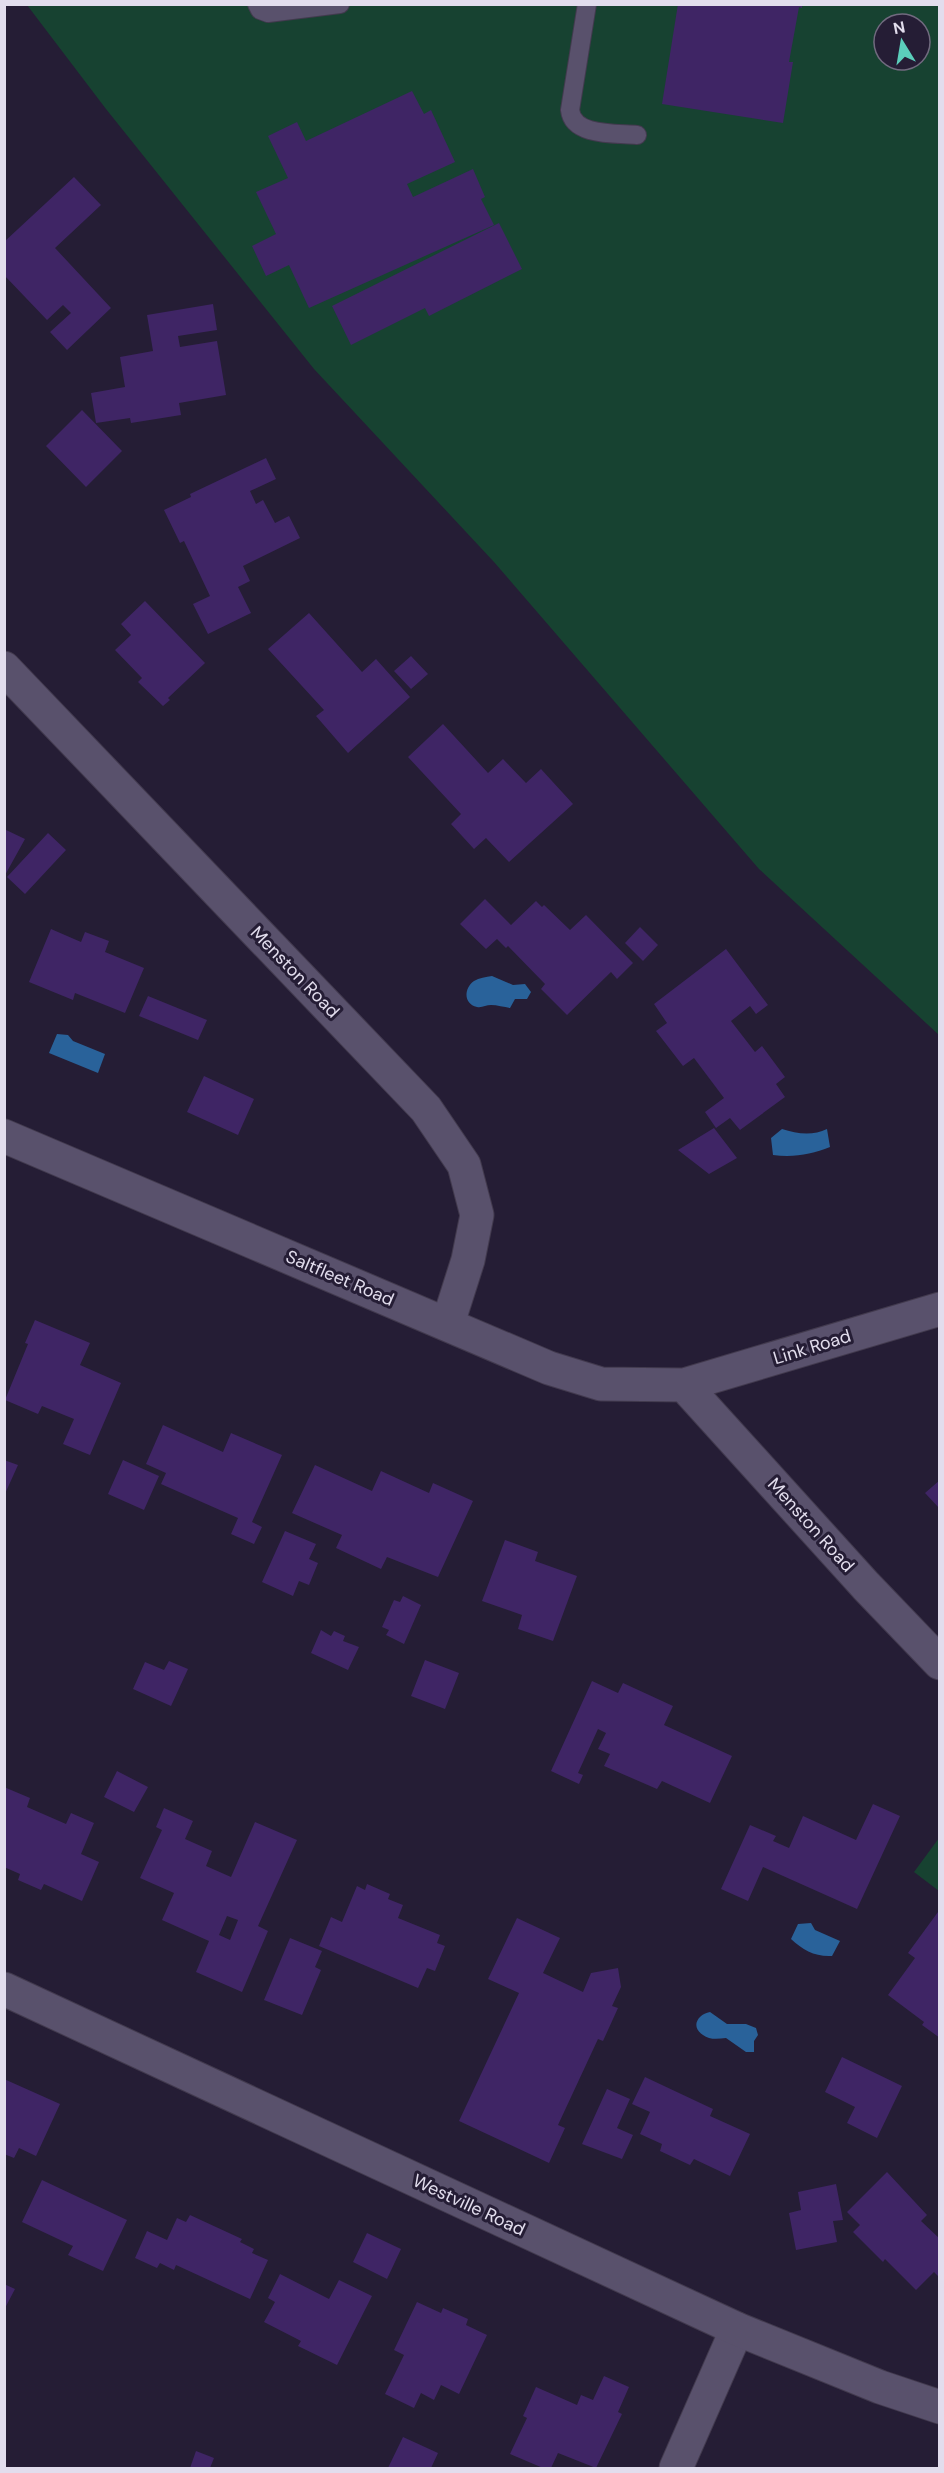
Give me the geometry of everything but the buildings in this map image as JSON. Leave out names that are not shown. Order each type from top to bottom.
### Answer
[{"type":"street","name":"Menston Road","points":[[4,668],[418,1101],[464,1165],[477,1215],[468,1260],[448,1323]]},
{"type":"street","name":"Saltfleet Road","points":[[4,1136],[448,1323],[549,1368],[602,1384],[684,1385]]},
{"type":"street","name":"Link Road","points":[[684,1385],[939,1309]]},
{"type":"street","name":"Menston Road","points":[[684,1385],[939,1663]]},
{"type":"street","name":"Westville Road","points":[[4,1989],[737,2329],[880,2387],[939,2407]]},
{"type":"street","points":[[676,2469],[737,2329]]},
{"type":"lane","points":[[257,4],[260,10],[268,13],[340,4]]},
{"type":"lane","points":[[587,4],[570,110],[571,117],[574,122],[588,130],[637,135]]},
{"type":"green space","points":[[27,5],[939,5],[939,1035],[759,869],[494,562],[314,369],[106,109]]},
{"type":"green space","points":[[939,1838],[939,1891],[914,1872]]},
{"type":"water","points":[[492,976],[513,985],[525,984],[531,992],[527,999],[515,999],[510,1008],[493,1005],[479,1007],[469,1003],[466,996],[471,984],[476,980]]},
{"type":"water","points":[[57,1034],[68,1035],[73,1041],[105,1054],[98,1073],[49,1053]]},
{"type":"water","points":[[782,1129],[805,1134],[827,1129],[830,1147],[803,1155],[773,1155],[771,1138]]},
{"type":"water","points":[[811,1923],[815,1930],[840,1941],[832,1956],[810,1952],[791,1939],[798,1924]]},
{"type":"water","points":[[710,2012],[727,2024],[746,2024],[756,2028],[758,2035],[754,2041],[754,2052],[746,2052],[726,2038],[705,2037],[699,2032],[697,2021],[702,2015]]}]
